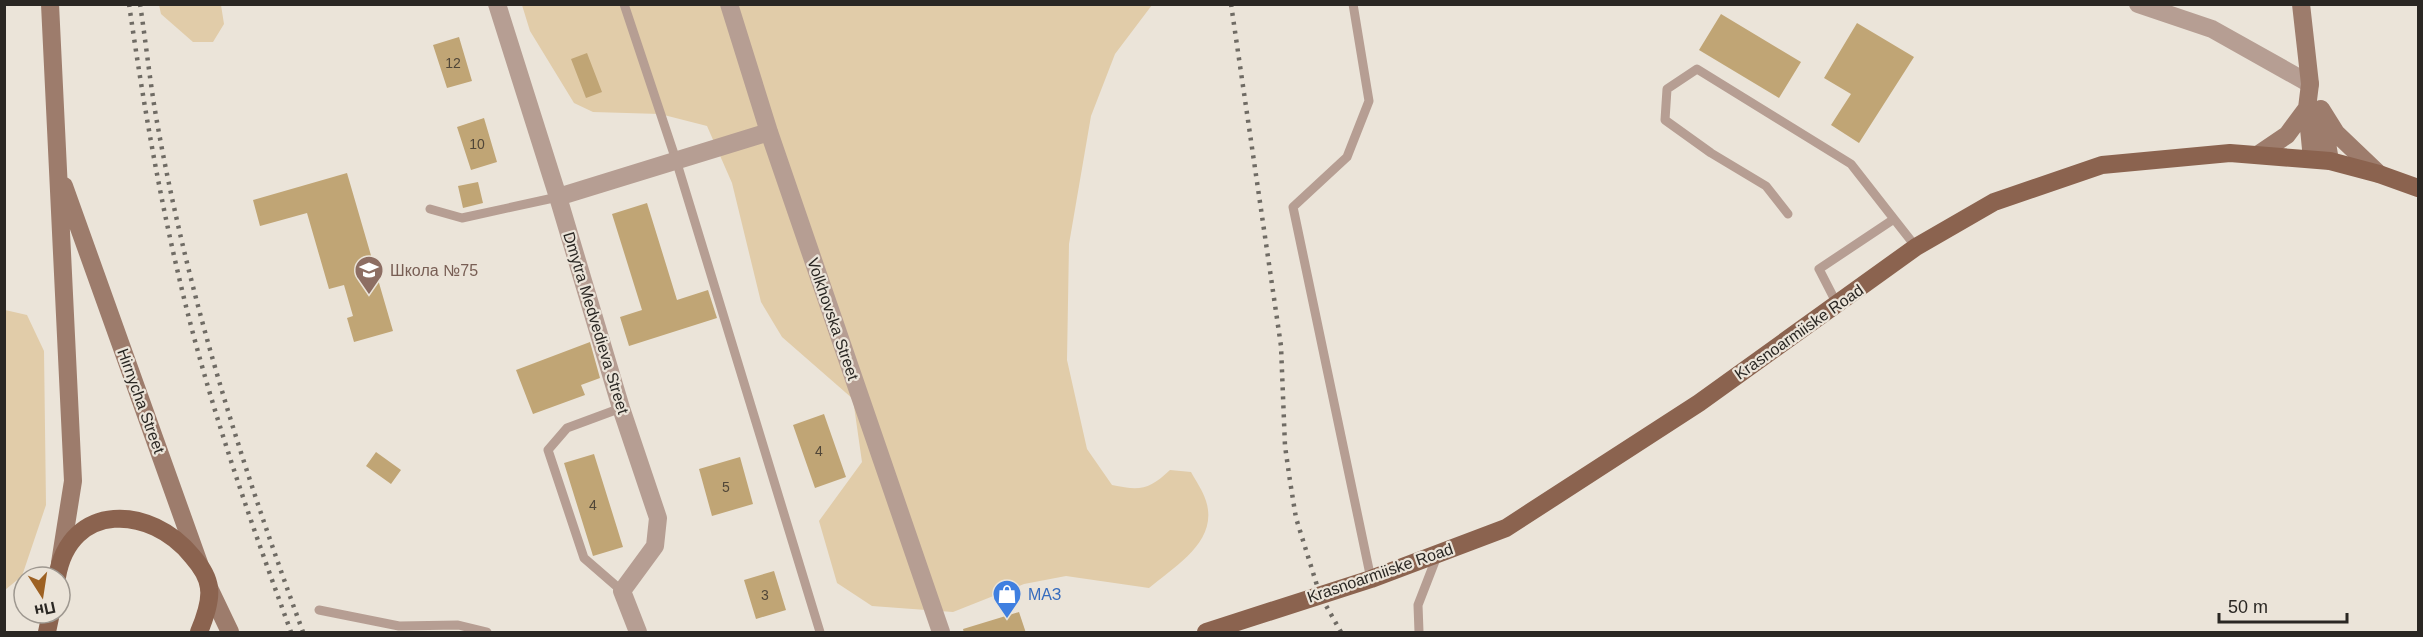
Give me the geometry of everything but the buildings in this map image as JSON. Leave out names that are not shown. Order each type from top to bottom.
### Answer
[{"type":"main road","name":"Hirnycha Street","points":[[50,4],[73,481],[59,565]]},
{"type":"main road","points":[[2301,4],[2321,160]]},
{"type":"main road","points":[[2259,154],[2287,135],[2314,108]]},
{"type":"main road","points":[[2314,108],[2336,133],[2379,174]]},
{"type":"main road","name":"Krasnoarmiiske Road","points":[[1218,631],[1371,579],[1506,528],[1699,403],[1916,248],[1994,202],[2102,165],[2230,153],[2321,160],[2379,174],[2418,188]]},
{"type":"main road","name":"Hirnycha Street","points":[[57,167],[200,566],[230,633]]},
{"type":"main road","points":[[61,565],[70,543],[89,526],[111,518],[142,520],[179,540],[200,566]]},
{"type":"main road","points":[[199,633],[205,618],[210,588]]},
{"type":"street","name":"Dmytra Medvedieva Street","points":[[497,4],[621,408],[658,518],[655,546],[622,591]]},
{"type":"street","name":"Volkhovska Street","points":[[729,4],[769,132],[941,633]]},
{"type":"street","points":[[2138,4],[2212,29],[2310,84]]},
{"type":"street","points":[[558,197],[769,132]]},
{"type":"street","points":[[622,591],[638,633]]},
{"type":"lane","points":[[624,4],[676,160],[820,633]]},
{"type":"lane","points":[[1353,4],[1369,101],[1347,157],[1293,207],[1371,579]]},
{"type":"lane","points":[[1788,214],[1766,186],[1711,153],[1665,120],[1667,89],[1696,69],[1851,164],[1916,248]]},
{"type":"lane","points":[[430,209],[462,218],[558,197]]},
{"type":"lane","points":[[1838,305],[1819,269],[1894,219]]},
{"type":"lane","points":[[621,408],[567,428],[548,450],[584,558],[622,591]]},
{"type":"lane","points":[[1419,633],[1418,605],[1438,554]]},
{"type":"lane","points":[[319,610],[399,626],[458,625],[487,633]]},
{"type":"shaded area","points":[[159,5],[221,5],[224,24],[213,42],[193,42],[161,14]]},
{"type":"shaded area","points":[[522,5],[1152,5],[1115,54],[1091,116],[1069,244],[1067,360],[1087,449],[1112,485],[1130,488],[1144,487],[1156,482],[1170,470],[1191,472],[1206,501],[1208,515],[1201,540],[1182,561],[1149,588],[1066,576],[1024,584],[953,612],[872,606],[837,583],[819,521],[862,462],[853,399],[782,337],[761,302],[732,183],[707,126],[660,114],[593,112],[574,103],[530,31]]},
{"type":"shaded area","points":[[5,310],[27,315],[44,351],[46,505],[26,565],[12,565],[12,584],[5,590]]},
{"type":"railway","points":[[129,4],[157,173],[189,319],[229,454],[291,632]]},
{"type":"railway","points":[[140,4],[157,122],[184,252],[238,444],[303,632]]},
{"type":"railway","points":[[1231,4],[1281,346],[1285,446],[1296,518],[1320,595],[1341,632]]},
{"type":"place","name":"Школа №75","points":[[369,296]]},
{"type":"place","name":"МАЗ","points":[[1007,620]]}]
